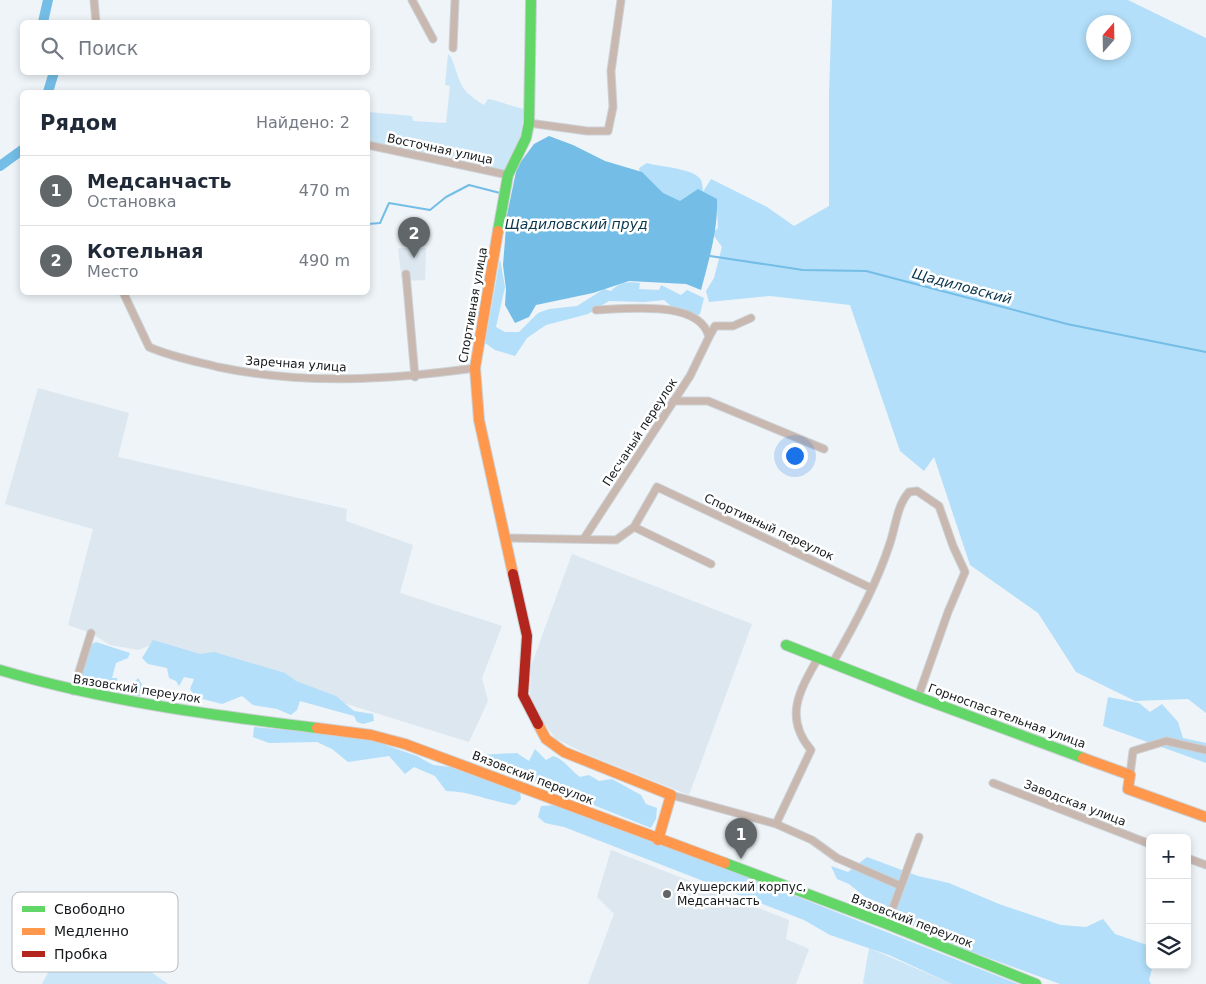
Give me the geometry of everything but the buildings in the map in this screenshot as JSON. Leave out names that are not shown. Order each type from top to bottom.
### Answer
[{"type":"street","points":[[94,0],[96,20]]},
{"type":"street","points":[[412,0],[433,39]]},
{"type":"street","points":[[453,48],[455,0]]},
{"type":"street","name":"Спортивная улица","points":[[531,0],[529,123],[526,138],[508,175],[475,368],[479,420],[527,636],[524,695],[526,704],[546,739],[564,752],[671,795]]},
{"type":"street","points":[[529,123],[587,131],[608,131],[613,107],[612,71],[621,0]]},
{"type":"street","name":"Восточная улица","points":[[370,145],[508,175]]},
{"type":"street","points":[[406,274],[415,377]]},
{"type":"street","name":"Заречная улица","points":[[124,295],[149,347],[171,356],[257,375],[343,380],[415,377],[475,368]]},
{"type":"street","points":[[596,310],[676,310],[691,315],[705,326],[710,337]]},
{"type":"street","points":[[710,337],[715,326],[733,326],[751,318]]},
{"type":"street","name":"Песчаный переулок","points":[[585,537],[690,376],[710,337]]},
{"type":"street","points":[[673,400],[708,401],[824,449]]},
{"type":"street","name":"Спортивный переулок","points":[[634,527],[657,487],[871,588]]},
{"type":"street","points":[[832,664],[855,625],[871,588],[889,546],[903,499],[909,492],[917,491],[939,506],[952,546],[966,572],[948,612],[918,697]]},
{"type":"street","points":[[506,538],[585,537],[616,540],[634,527],[711,564]]},
{"type":"street","points":[[73,691],[91,633]]},
{"type":"street","name":"Горноспасательная улица","points":[[786,645],[918,697],[1130,775]]},
{"type":"street","points":[[776,824],[811,750],[803,741],[798,728],[796,713],[798,697],[818,658]]},
{"type":"street","name":"Вязовский переулок","points":[[0,670],[73,691],[146,704],[371,735],[465,765],[658,840],[887,924],[1036,984]]},
{"type":"street","points":[[1206,750],[1166,741],[1133,751],[1128,789],[1206,817]]},
{"type":"street","name":"Заводская улица","points":[[993,783],[1146,842]]},
{"type":"street","points":[[658,840],[671,795],[776,824],[812,840],[837,858],[901,886]]},
{"type":"street","points":[[887,924],[919,836]]},
{"type":"street","points":[[1191,859],[1206,865]]},
{"type":"shaded area","points":[[832,0],[1128,0],[1206,38],[1206,713],[1188,699],[1135,701],[1076,672],[1038,613],[970,565],[934,457],[924,471],[900,451],[850,305],[770,296],[709,302],[706,291],[714,278],[722,247],[712,233],[718,228],[717,211],[689,207],[642,185],[639,168],[647,163],[684,170],[701,180],[703,192],[711,179],[767,207],[794,226],[829,206],[829,95]]},
{"type":"shaded area","points":[[448,54],[462,85],[475,99],[484,105],[488,99],[525,109],[520,137],[504,170],[370,141],[370,112],[412,116],[413,121],[446,123],[450,86],[445,85]]},
{"type":"shaded area","points":[[398,248],[426,248],[425,280],[402,281]]},
{"type":"shaded area","points":[[500,259],[505,287],[496,327],[505,332],[519,332],[538,313],[549,309],[577,306],[604,289],[611,291],[624,283],[640,283],[639,289],[659,290],[661,285],[681,295],[687,290],[704,298],[700,314],[694,316],[674,309],[664,300],[644,302],[609,301],[588,314],[546,325],[527,338],[515,356],[495,350],[485,343]]},
{"type":"shaded area","points":[[38,388],[129,413],[118,457],[347,509],[346,521],[413,545],[400,593],[502,626],[482,678],[488,701],[469,742],[153,644],[139,650],[110,645],[91,633],[68,625],[93,529],[5,504]]},
{"type":"shaded area","points":[[572,554],[752,624],[689,795],[584,753],[555,738],[530,704],[531,666]]},
{"type":"shaded area","points":[[153,640],[200,654],[214,652],[285,673],[296,681],[336,696],[354,711],[373,714],[374,721],[363,724],[357,722],[354,716],[300,701],[297,710],[291,715],[277,709],[253,705],[242,696],[222,704],[195,697],[190,689],[194,679],[184,677],[179,686],[176,681],[169,678],[167,668],[148,664],[142,658]]},
{"type":"shaded area","points":[[96,642],[130,653],[128,658],[116,663],[112,678],[117,678],[118,686],[131,686],[138,678],[146,691],[152,695],[117,694],[106,692],[100,687],[91,691],[78,680],[89,646]]},
{"type":"shaded area","points":[[1108,697],[1139,703],[1150,712],[1162,704],[1178,722],[1183,738],[1206,743],[1206,763],[1103,726]]},
{"type":"shaded area","points":[[254,727],[362,737],[417,756],[433,765],[450,767],[520,792],[521,799],[515,805],[455,791],[446,791],[435,776],[414,767],[405,774],[389,756],[348,762],[332,749],[317,742],[269,743],[253,737]]},
{"type":"shaded area","points":[[535,749],[546,760],[553,756],[560,760],[580,777],[589,775],[599,781],[612,779],[641,795],[646,804],[657,808],[656,819],[651,828],[498,767],[479,755],[517,753],[529,761]]},
{"type":"shaded area","points":[[557,805],[613,824],[620,830],[730,870],[1018,984],[952,984],[889,955],[830,935],[804,920],[564,827],[545,823],[538,817],[541,806]]},
{"type":"shaded area","points":[[611,850],[789,920],[786,939],[809,949],[796,984],[588,984],[614,914],[597,897]]},
{"type":"shaded area","points":[[867,857],[918,876],[949,883],[999,904],[1061,925],[1086,927],[1103,919],[1115,934],[1146,945],[1146,969],[1152,969],[1149,980],[1151,984],[1060,984],[939,940],[908,923],[883,904],[865,897],[849,884],[837,879],[831,866],[848,872]]},
{"type":"shaded area","points":[[869,948],[952,984],[863,983]]},
{"type":"shaded area","points":[[48,972],[151,972],[168,984],[42,984]]},
{"type":"water","name":"Щадиловский пруд","points":[[549,136],[573,145],[605,161],[642,172],[663,193],[680,201],[698,189],[717,199],[714,234],[701,290],[686,284],[629,281],[593,293],[536,305],[529,317],[515,323],[505,305],[506,289],[503,265],[507,215],[517,167],[534,144]]},
{"type":"waterway","points":[[43,20],[48,0]]},
{"type":"waterway","points":[[49,90],[53,75]]},
{"type":"waterway","points":[[0,166],[20,151]]},
{"type":"waterway","name":"Щадиловский","points":[[370,224],[380,223],[389,203],[430,210],[446,197],[469,185],[500,193]]},
{"type":"waterway","name":"Щадиловский","points":[[710,256],[803,270],[866,271],[1067,324],[1206,352]]},
{"type":"traffic: fast","points":[[498,231],[508,175],[526,138],[529,123],[531,0]]},
{"type":"traffic: fast","points":[[786,645],[918,697],[1083,758]]},
{"type":"traffic: fast","points":[[0,670],[118,699],[237,718],[317,728]]},
{"type":"traffic: fast","points":[[725,863],[887,924],[1036,984]]},
{"type":"traffic: slow","points":[[498,231],[475,368],[479,420],[513,574]]},
{"type":"traffic: slow","points":[[538,724],[546,739],[564,752],[671,795],[658,840]]},
{"type":"traffic: slow","points":[[317,728],[371,735],[405,744],[725,863]]},
{"type":"traffic: slow","points":[[1083,758],[1130,775],[1128,789],[1206,817]]},
{"type":"traffic: jam","points":[[513,574],[527,636],[523,695],[538,724]]},
{"type":"place","name":"Котельная","points":[[414,258]]},
{"type":"place","name":"Медсанчасть","points":[[741,859]]},
{"type":"place","name":"Акушерский корпус, Медсанчасть","points":[[667,894]]}]
